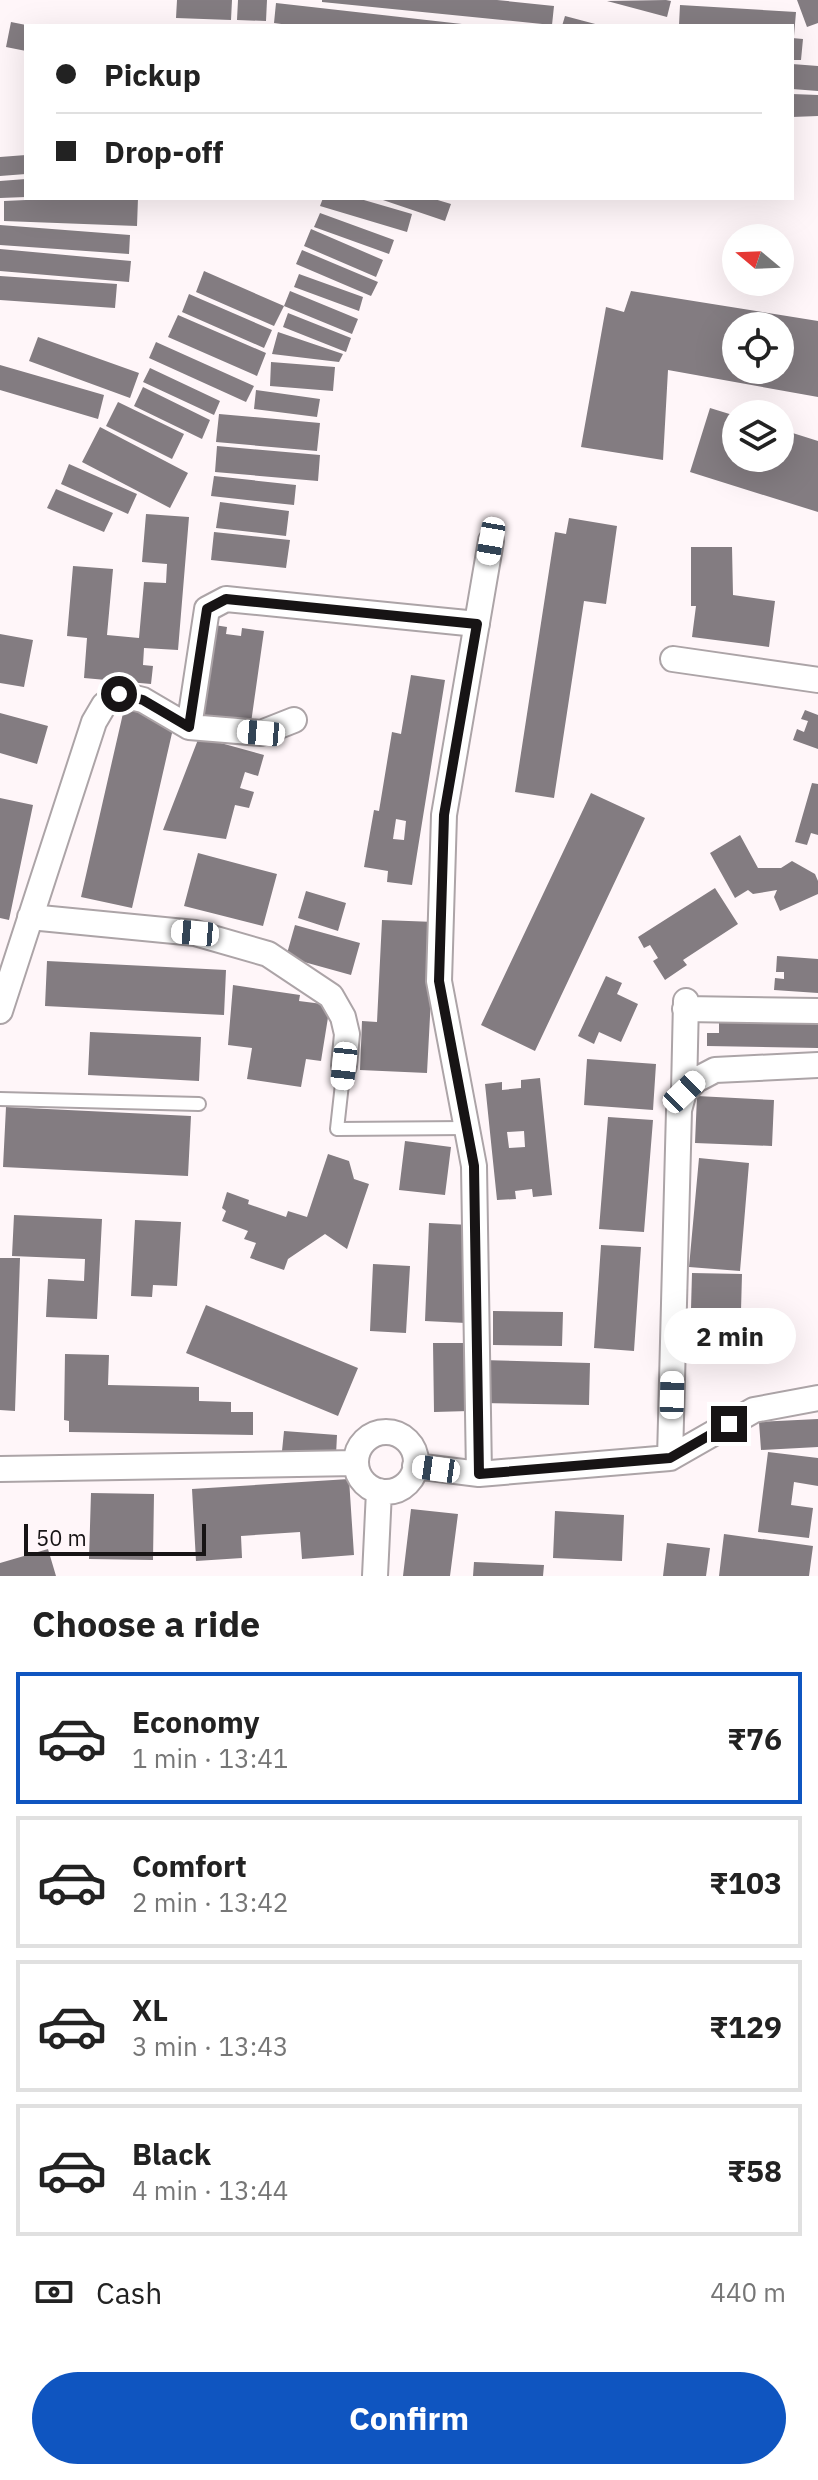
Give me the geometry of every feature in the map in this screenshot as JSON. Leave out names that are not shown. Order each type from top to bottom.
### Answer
[{"type":"street","points":[[479,1474],[474,1166],[439,981],[444,815],[491,541]]},
{"type":"street","points":[[189,727],[207,609],[226,599],[477,624]]},
{"type":"street","points":[[673,659],[818,680]]},
{"type":"street","points":[[0,1011],[94,722],[104,705],[119,694],[143,700],[189,727],[261,733],[294,720]]},
{"type":"street","points":[[30,917],[195,933],[268,954],[331,996],[343,1017],[347,1034],[344,1066]]},
{"type":"street","points":[[670,1458],[679,1110],[684,1092],[686,1005],[818,1011]]},
{"type":"street","points":[[684,1092],[696,1080],[715,1070],[818,1065]]},
{"type":"street","points":[[415,1466],[479,1474],[670,1458],[754,1410],[818,1398]]},
{"type":"street","points":[[387,1432],[405,1439],[415,1456],[415,1466],[406,1484],[398,1489],[379,1491],[363,1481],[356,1463],[361,1444],[377,1433],[387,1432]]},
{"type":"street","points":[[0,1469],[356,1463]]},
{"type":"street","points":[[375,1576],[379,1491]]},
{"type":"lane","points":[[344,1066],[337,1129],[466,1128]]},
{"type":"lane","points":[[0,1099],[199,1104]]},
{"type":"building","points":[[177,0],[232,0],[231,20],[176,18]]},
{"type":"building","points":[[238,0],[267,0],[266,21],[237,20]]},
{"type":"building","points":[[497,0],[554,6],[552,24],[542,24],[322,2]]},
{"type":"building","points":[[797,0],[818,0],[818,23],[807,27]]},
{"type":"building","points":[[607,1],[671,1],[667,17]]},
{"type":"building","points":[[276,3],[462,24],[281,24],[274,23]]},
{"type":"building","points":[[680,5],[796,12],[794,36],[794,24],[679,24]]},
{"type":"building","points":[[565,16],[595,24],[563,24]]},
{"type":"building","points":[[11,22],[24,25],[24,51],[6,47]]},
{"type":"building","points":[[794,38],[803,39],[801,60],[794,60]]},
{"type":"building","points":[[794,64],[818,66],[818,91],[794,89]]},
{"type":"building","points":[[794,94],[818,95],[818,116],[794,117]]},
{"type":"building","points":[[24,155],[24,174],[0,176],[0,157]]},
{"type":"building","points":[[24,179],[24,197],[0,198],[0,181]]},
{"type":"building","points":[[138,200],[137,226],[4,221],[4,201]]},
{"type":"building","points":[[322,200],[364,200],[412,214],[407,232],[320,206]]},
{"type":"building","points":[[383,200],[438,200],[451,204],[445,221]]},
{"type":"building","points":[[320,213],[394,240],[389,254],[314,227]]},
{"type":"building","points":[[0,225],[130,235],[129,254],[0,245]]},
{"type":"building","points":[[311,229],[383,260],[376,277],[304,246]]},
{"type":"building","points":[[0,249],[131,261],[129,282],[0,271]]},
{"type":"building","points":[[302,250],[378,282],[371,296],[296,264]]},
{"type":"building","points":[[204,271],[284,306],[274,326],[196,292]]},
{"type":"building","points":[[299,274],[363,297],[359,311],[294,287]]},
{"type":"building","points":[[0,276],[117,284],[115,308],[0,300]]},
{"type":"building","points":[[290,291],[358,319],[352,334],[284,306]]},
{"type":"building","points":[[631,291],[762,312],[722,312],[722,380],[668,370],[663,460],[581,447],[606,307],[624,312]]},
{"type":"building","points":[[189,294],[272,330],[264,348],[182,312]]},
{"type":"building","points":[[288,313],[351,338],[346,352],[283,327]]},
{"type":"building","points":[[178,315],[266,353],[257,376],[168,337]]},
{"type":"building","points":[[794,317],[818,321],[818,397],[746,384],[794,384]]},
{"type":"building","points":[[278,332],[343,354],[339,362],[272,354]]},
{"type":"building","points":[[38,337],[139,373],[130,398],[29,361]]},
{"type":"building","points":[[156,342],[254,386],[246,402],[149,358]]},
{"type":"building","points":[[271,362],[335,367],[333,391],[270,386]]},
{"type":"building","points":[[0,365],[104,395],[98,419],[0,390]]},
{"type":"building","points":[[150,368],[220,401],[214,415],[143,382]]},
{"type":"building","points":[[143,387],[210,420],[202,439],[134,406]]},
{"type":"building","points":[[256,390],[320,399],[317,417],[254,409]]},
{"type":"building","points":[[118,402],[184,434],[172,459],[106,426]]},
{"type":"building","points":[[710,408],[722,412],[722,472],[794,472],[794,433],[818,441],[818,512],[690,472]]},
{"type":"building","points":[[219,414],[320,423],[317,451],[216,442]]},
{"type":"building","points":[[100,427],[188,473],[170,508],[82,462]]},
{"type":"building","points":[[217,446],[320,455],[318,481],[215,472]]},
{"type":"building","points":[[69,464],[137,494],[128,514],[61,484]]},
{"type":"building","points":[[214,476],[296,485],[294,505],[211,496]]},
{"type":"building","points":[[56,489],[113,513],[104,532],[47,508]]},
{"type":"building","points":[[220,502],[289,511],[286,536],[216,528]]},
{"type":"building","points":[[146,514],[189,517],[178,650],[144,648],[143,665],[153,666],[151,684],[84,678],[87,638],[67,636],[73,566],[113,569],[107,635],[139,638],[144,582],[166,583],[167,564],[142,562]]},
{"type":"building","points":[[569,518],[617,526],[606,604],[584,601],[554,798],[515,792],[555,532],[566,534]]},
{"type":"building","points":[[214,532],[290,540],[286,568],[211,560]]},
{"type":"building","points":[[691,547],[732,547],[733,595],[775,601],[769,647],[692,637],[696,606],[691,606]]},
{"type":"building","points":[[208,624],[227,627],[226,634],[241,636],[242,628],[264,631],[250,730],[194,722]]},
{"type":"building","points":[[0,634],[33,640],[24,687],[0,683]]},
{"type":"building","points":[[411,675],[445,680],[412,885],[387,882],[388,871],[364,867],[374,810],[379,811],[392,732],[401,734]],"holes":[[[396,819],[406,821],[404,840],[393,839]]]},
{"type":"building","points":[[124,709],[175,720],[132,908],[81,897]]},
{"type":"building","points":[[805,710],[818,715],[818,749],[793,740],[797,729],[804,732],[808,721],[801,719]]},
{"type":"building","points":[[0,713],[48,726],[37,764],[0,753]]},
{"type":"building","points":[[199,737],[264,755],[258,776],[245,772],[240,788],[254,792],[249,808],[235,805],[226,839],[163,830]]},
{"type":"building","points":[[812,783],[818,784],[818,835],[811,833],[807,845],[795,842]]},
{"type":"building","points":[[591,793],[645,818],[535,1051],[481,1025]]},
{"type":"building","points":[[0,798],[33,805],[9,920],[0,918]]},
{"type":"building","points":[[740,835],[758,868],[781,868],[792,861],[815,874],[818,894],[780,911],[774,897],[777,890],[753,894],[748,890],[735,898],[710,853]]},
{"type":"building","points":[[198,853],[277,874],[263,926],[184,906]]},
{"type":"building","points":[[715,888],[738,924],[683,960],[687,965],[665,980],[653,961],[658,958],[650,945],[644,948],[638,937]]},
{"type":"building","points":[[306,891],[346,903],[338,931],[298,918]]},
{"type":"building","points":[[382,920],[435,922],[427,1073],[360,1070],[362,1021],[377,1022]]},
{"type":"building","points":[[295,925],[360,943],[351,975],[286,957]]},
{"type":"building","points":[[777,956],[818,959],[818,993],[774,990],[775,978],[784,979],[784,972],[776,972]]},
{"type":"building","points":[[47,961],[226,970],[224,1015],[45,1006]]},
{"type":"building","points":[[606,976],[622,983],[617,994],[638,1004],[621,1042],[599,1032],[594,1044],[578,1036]]},
{"type":"building","points":[[233,985],[300,995],[299,1001],[330,1005],[321,1061],[306,1059],[301,1087],[247,1079],[252,1048],[228,1045]]},
{"type":"building","points":[[707,1014],[818,1016],[818,1048],[707,1046],[707,1033],[719,1033],[719,1023],[707,1023]]},
{"type":"building","points":[[90,1032],[201,1037],[199,1081],[88,1075]]},
{"type":"building","points":[[587,1059],[656,1064],[653,1110],[584,1105]]},
{"type":"building","points":[[540,1078],[552,1195],[533,1197],[532,1189],[515,1191],[516,1199],[497,1200],[485,1084],[502,1082],[502,1090],[521,1088],[521,1080]],"holes":[[[524,1131],[525,1147],[509,1148],[507,1132]]]},
{"type":"building","points":[[697,1096],[774,1100],[772,1146],[695,1143]]},
{"type":"building","points":[[6,1107],[191,1116],[188,1176],[3,1167]]},
{"type":"building","points":[[608,1117],[653,1120],[644,1232],[599,1229]]},
{"type":"building","points":[[405,1141],[451,1147],[445,1195],[399,1190]]},
{"type":"building","points":[[328,1154],[349,1161],[354,1179],[369,1184],[347,1249],[325,1234],[288,1259],[284,1270],[250,1258],[256,1243],[244,1239],[248,1231],[222,1221],[227,1192],[249,1200],[248,1204],[286,1217],[288,1211],[307,1217]]},
{"type":"building","points":[[699,1158],[749,1163],[740,1271],[689,1267]]},
{"type":"building","points":[[14,1215],[102,1219],[97,1319],[46,1317],[48,1279],[84,1281],[85,1259],[12,1256]]},
{"type":"building","points":[[135,1220],[181,1222],[177,1286],[153,1285],[152,1297],[131,1296]]},
{"type":"building","points":[[429,1223],[470,1225],[466,1323],[425,1321]]},
{"type":"building","points":[[601,1245],[641,1247],[634,1351],[594,1348]]},
{"type":"building","points":[[0,1258],[20,1258],[15,1411],[0,1410]]},
{"type":"building","points":[[373,1264],[410,1266],[406,1333],[370,1331]]},
{"type":"building","points":[[692,1273],[742,1274],[740,1347],[690,1345]]},
{"type":"building","points":[[206,1305],[358,1368],[338,1416],[186,1353]]},
{"type":"building","points":[[493,1311],[563,1312],[562,1346],[493,1345]]},
{"type":"building","points":[[433,1343],[469,1343],[469,1411],[434,1412]]},
{"type":"building","points":[[65,1354],[109,1355],[108,1385],[199,1387],[199,1401],[231,1402],[231,1412],[253,1412],[253,1435],[69,1432],[69,1421],[64,1420]]},
{"type":"building","points":[[482,1360],[590,1363],[589,1405],[481,1403]]},
{"type":"building","points":[[818,1419],[818,1447],[761,1450],[759,1422]]},
{"type":"building","points":[[284,1431],[337,1435],[336,1455],[282,1451]]},
{"type":"building","points":[[768,1452],[818,1458],[818,1486],[794,1482],[791,1505],[813,1508],[809,1538],[758,1532]]},
{"type":"building","points":[[349,1479],[354,1555],[302,1559],[300,1532],[241,1536],[242,1558],[196,1561],[192,1489]]},
{"type":"building","points":[[91,1493],[154,1494],[153,1560],[89,1559]]},
{"type":"building","points":[[411,1509],[458,1514],[450,1576],[403,1576]]},
{"type":"building","points":[[555,1511],[624,1515],[622,1561],[553,1558]]},
{"type":"building","points":[[724,1534],[813,1546],[809,1576],[719,1576]]},
{"type":"building","points":[[667,1543],[710,1548],[706,1576],[663,1576]]},
{"type":"building","points":[[48,1549],[56,1576],[0,1576],[0,1563]]},
{"type":"building","points":[[474,1562],[544,1565],[543,1576],[473,1576]]},
{"type":"route","points":[[119,694],[143,700],[189,727],[207,609],[226,599],[477,624],[444,815],[439,981],[474,1166],[479,1474],[670,1458],[729,1424]]}]
